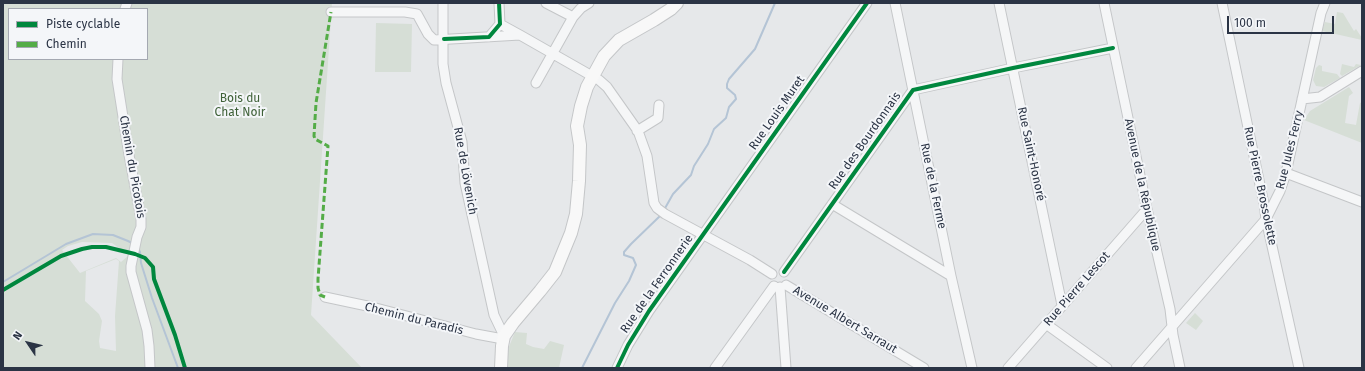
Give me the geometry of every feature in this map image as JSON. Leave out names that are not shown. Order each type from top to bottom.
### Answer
[{"type":"main road","points":[[501,368],[504,338],[513,323],[555,272],[564,251],[576,214],[580,145],[587,109],[596,78],[635,30],[654,20],[671,9],[677,3]]},
{"type":"street","name":"Rue de Lövenich","points":[[443,3],[444,64],[446,83],[462,142],[466,183],[494,315],[504,338]]},
{"type":"street","points":[[489,38],[500,24],[499,3]]},
{"type":"street","points":[[546,3],[573,17]]},
{"type":"street","points":[[536,83],[573,17],[581,8],[589,3]]},
{"type":"street","name":"Rue Louis Muret","points":[[703,234],[867,3]]},
{"type":"street","name":"Rue de la Ferme","points":[[895,3],[951,276],[972,368]]},
{"type":"street","name":"Rue Saint-Honoré","points":[[999,3],[1062,305]]},
{"type":"street","name":"Avenue de la République","points":[[1104,3],[1147,210],[1170,310],[1180,368]]},
{"type":"street","name":"Rue Pierre Brossolette","points":[[1222,3],[1266,219],[1299,368]]},
{"type":"street","name":"Rue Jules Ferry","points":[[1136,368],[1266,219],[1280,191],[1286,173],[1321,12],[1325,3]]},
{"type":"street","points":[[331,12],[405,12],[417,14],[428,34],[434,40],[520,35]]},
{"type":"street","points":[[500,24],[596,78],[607,87],[637,130],[648,156],[654,203],[663,213],[750,260],[772,274],[771,279],[780,286],[786,368]]},
{"type":"street","name":"Rue des Bourdonnais","points":[[784,272],[913,90],[1113,48]]},
{"type":"street","name":"Chemin du Picotois","points":[[118,60],[118,87],[141,219],[141,228],[135,246],[131,272],[147,330],[150,368]]},
{"type":"street","points":[[1302,99],[1320,97],[1362,72]]},
{"type":"street","points":[[637,130],[658,118],[659,105]]},
{"type":"street","points":[[1286,173],[1362,202]]},
{"type":"street","points":[[832,204],[951,276]]},
{"type":"street","name":"Rue Pierre Lescot","points":[[1008,368],[1147,210]]},
{"type":"street","name":"Rue de la Ferronnerie","points":[[617,368],[637,330],[703,234]]},
{"type":"street","name":"Avenue Albert Sarraut","points":[[772,274],[779,270],[784,272],[788,278],[780,286],[924,368]]},
{"type":"street","points":[[714,368],[780,286]]},
{"type":"street","name":"Chemin du Paradis","points":[[325,297],[372,307],[476,334],[504,338]]},
{"type":"street","points":[[1046,324],[1107,368]]},
{"type":"green space","name":"Bois du Chat Noir","points":[[3,3],[332,3],[311,315],[362,368],[3,368]],"holes":[[[82,242],[112,243],[129,255],[121,262],[116,258],[80,273],[62,250],[68,246]],[[116,259],[119,261],[115,316],[116,351],[100,348],[99,341],[102,321],[99,314],[85,301],[86,271]]]},
{"type":"green space","points":[[1337,12],[1343,13],[1354,31],[1356,29],[1362,40],[1322,31],[1325,22],[1335,24]]},
{"type":"green space","points":[[376,23],[412,24],[411,72],[375,72]]},
{"type":"green space","points":[[1342,64],[1354,67],[1356,64],[1361,65],[1342,76],[1340,74]]},
{"type":"green space","points":[[1319,65],[1322,66],[1322,71],[1337,74],[1340,78],[1324,87],[1316,86],[1313,80],[1316,68]]},
{"type":"green space","points":[[1349,87],[1353,93],[1349,96],[1345,123],[1356,125],[1360,103],[1362,102],[1362,143],[1304,120],[1310,111]]},
{"type":"green space","points":[[1195,313],[1203,321],[1196,330],[1186,323]]},
{"type":"green space","points":[[515,332],[527,333],[526,344],[533,347],[544,349],[550,341],[564,345],[559,368],[506,368],[508,349]]},
{"type":"waterway","points":[[664,210],[673,194],[691,175],[694,166],[708,144],[714,129],[726,118],[729,107],[736,99],[735,95],[727,88],[729,79],[755,49],[775,3]]},
{"type":"waterway","points":[[582,368],[615,303],[629,281],[636,265],[633,258],[624,255],[624,252],[661,215]]},
{"type":"waterway","points":[[3,282],[66,244],[93,234],[113,235],[134,244]]},
{"type":"waterway","points":[[138,248],[152,298],[178,368]]},
{"type":"marked path","points":[[325,297],[320,295],[318,279],[328,146],[315,139],[314,136],[316,103],[331,12]]},
{"type":"cycle path","points":[[444,39],[489,37],[500,24],[499,3]]},
{"type":"cycle path","points":[[617,368],[628,345],[649,311],[867,3]]},
{"type":"cycle path","points":[[784,272],[913,90],[1113,48]]},
{"type":"cycle path","points":[[3,290],[61,256],[82,249],[106,247],[145,258],[153,267],[154,279],[175,335],[185,368]]}]
